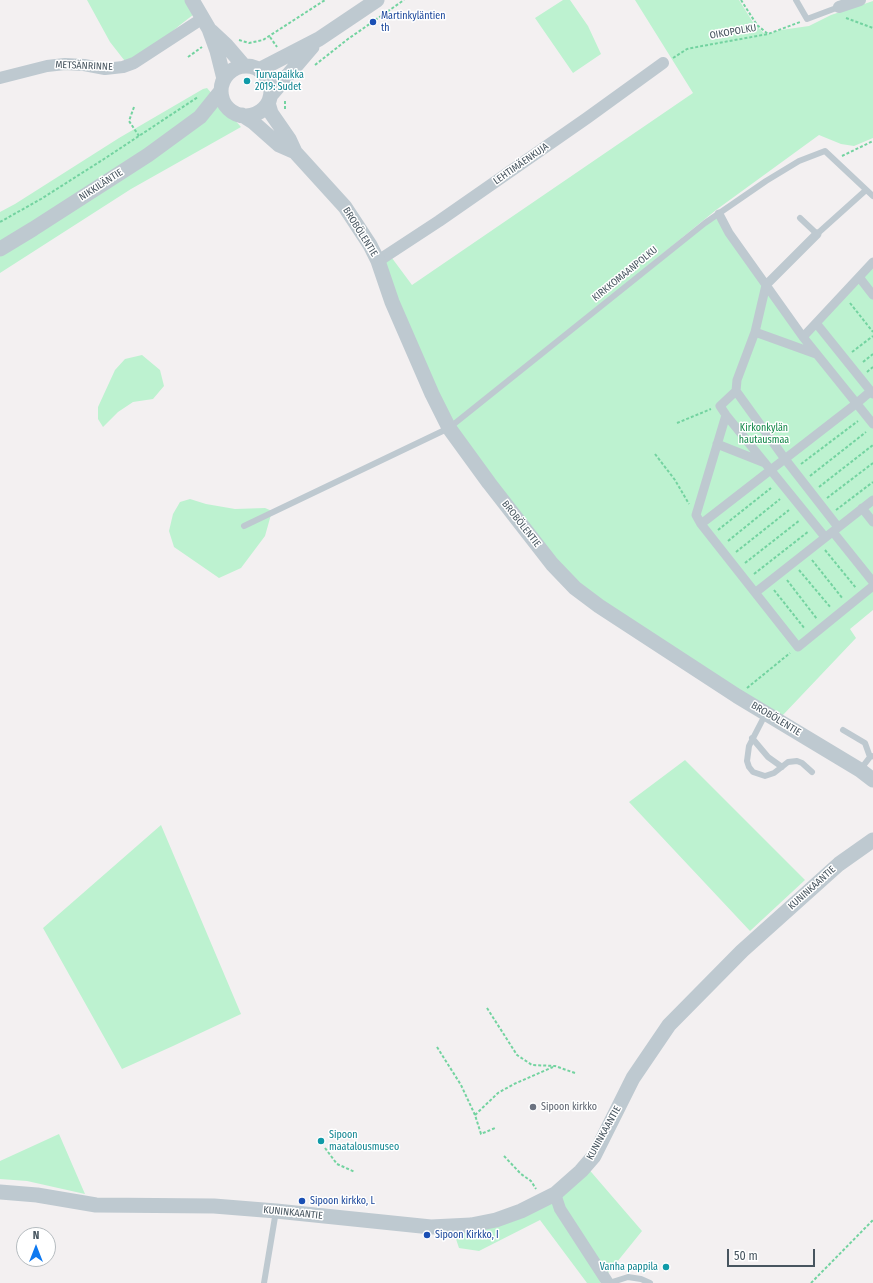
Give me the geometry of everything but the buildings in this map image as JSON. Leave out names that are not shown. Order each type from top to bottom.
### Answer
[{"type":"street","points":[[192,0],[206,23],[217,51],[223,85],[223,98],[226,106],[237,113],[250,116],[263,109],[275,98],[319,39]]},
{"type":"street","points":[[259,70],[319,39],[377,0]]},
{"type":"street","points":[[839,7],[860,0]]},
{"type":"street","points":[[206,23],[244,66]]},
{"type":"street","name":"METSÄNRINNE","points":[[0,78],[59,64],[105,68],[123,67],[134,63],[206,23]]},
{"type":"street","name":"LEHTIMÄENKUJA","points":[[378,261],[446,217],[663,63]]},
{"type":"street","points":[[223,85],[229,73],[236,68],[244,66],[252,67],[265,74],[269,80],[275,98]]},
{"type":"street","name":"NIKKILÄNTIE","points":[[0,249],[148,155],[200,117],[223,85]]},
{"type":"street","name":"BROBÖLENTIE","points":[[275,98],[271,113],[289,139],[295,152],[345,207],[365,237],[378,261],[396,309],[432,394],[449,428],[547,558],[575,588],[599,606],[737,696],[860,770],[873,780]]},
{"type":"street","name":"NIKKILÄNTIE","points":[[200,117],[237,113]]},
{"type":"street","name":"BROBÖLENTIE","points":[[237,113],[253,122],[279,145],[295,152]]},
{"type":"street","points":[[718,214],[729,233],[803,337],[857,403],[866,416],[870,428]]},
{"type":"street","points":[[817,234],[766,285],[755,332],[737,380],[736,392],[829,516],[829,535]]},
{"type":"street","points":[[803,337],[873,262]]},
{"type":"street","points":[[859,277],[873,295]]},
{"type":"street","points":[[701,524],[769,466],[785,459],[872,392],[816,323]]},
{"type":"street","points":[[755,332],[817,355]]},
{"type":"street","points":[[736,392],[720,406],[726,415],[769,466],[816,526],[829,535],[873,582]]},
{"type":"street","points":[[726,415],[696,515],[701,524],[747,580],[798,647],[873,586]]},
{"type":"street","points":[[718,444],[769,466]]},
{"type":"street","points":[[756,592],[873,500]]},
{"type":"street","points":[[862,508],[873,522]]},
{"type":"street","name":"KUNINKAANTIE","points":[[0,1192],[37,1195],[96,1205],[214,1206],[431,1227],[471,1225],[496,1220],[521,1211],[548,1197],[581,1171],[594,1156],[633,1078],[669,1025],[742,951],[839,864],[873,840]]},
{"type":"street","points":[[548,1197],[560,1209],[609,1283]]},
{"type":"lane","points":[[796,0],[807,19],[839,7]]},
{"type":"lane","points":[[824,151],[873,196]]},
{"type":"lane","name":"KIRKKOMAANPOLKU","points":[[244,526],[449,428],[705,223],[766,181],[799,161],[824,151]]},
{"type":"lane","points":[[800,218],[817,234],[866,190]]},
{"type":"lane","points":[[766,713],[749,746],[747,761],[749,767],[753,772],[765,776],[774,773],[788,762],[797,761],[802,763],[812,772]]},
{"type":"lane","points":[[843,730],[865,743],[871,756],[860,770]]},
{"type":"lane","points":[[752,738],[768,757],[782,767]]},
{"type":"lane","points":[[264,1283],[276,1211]]},
{"type":"lane","points":[[609,1283],[628,1277],[641,1278],[650,1283]]},
{"type":"path","points":[[234,39],[249,42],[263,40],[270,37],[326,0]]},
{"type":"path","points":[[314,66],[348,39],[404,0]]},
{"type":"path","points":[[741,0],[757,25],[768,34]]},
{"type":"path","points":[[839,7],[844,18],[873,28]]},
{"type":"path","name":"OIKOPOLKU","points":[[663,63],[687,49],[768,34],[807,19]]},
{"type":"path","points":[[270,37],[278,49]]},
{"type":"path","points":[[188,57],[203,47]]},
{"type":"path","points":[[0,222],[41,199],[203,93]]},
{"type":"path","points":[[275,98],[284,104],[285,112]]},
{"type":"path","points":[[134,107],[129,121],[139,136]]},
{"type":"path","points":[[824,151],[840,157],[873,141]]},
{"type":"path","points":[[844,358],[873,334],[850,303]]},
{"type":"path","points":[[863,362],[873,354]]},
{"type":"path","points":[[677,423],[720,406]]},
{"type":"path","points":[[793,469],[866,416]]},
{"type":"path","points":[[803,482],[870,428]]},
{"type":"path","points":[[811,492],[873,445]]},
{"type":"path","points":[[655,454],[675,480],[696,515]]},
{"type":"path","points":[[820,503],[873,463]]},
{"type":"path","points":[[711,536],[780,481]]},
{"type":"path","points":[[829,516],[873,482]]},
{"type":"path","points":[[720,547],[789,492]]},
{"type":"path","points":[[729,558],[798,503]]},
{"type":"path","points":[[738,569],[807,514]]},
{"type":"path","points":[[747,580],[816,526]]},
{"type":"path","points":[[829,535],[861,596]]},
{"type":"path","points":[[806,552],[849,606]]},
{"type":"path","points":[[794,563],[837,615]]},
{"type":"path","points":[[781,573],[824,626]]},
{"type":"path","points":[[769,582],[811,636]]},
{"type":"path","points":[[737,696],[798,647]]},
{"type":"path","points":[[487,1008],[517,1055],[532,1066],[555,1066],[575,1073]]},
{"type":"path","points":[[437,1047],[461,1085],[475,1115],[481,1134],[495,1128]]},
{"type":"path","points":[[475,1115],[498,1093],[520,1081],[555,1066]]},
{"type":"path","points":[[325,1148],[337,1164],[355,1172]]},
{"type":"path","points":[[504,1156],[521,1174],[548,1197]]},
{"type":"path","points":[[811,1283],[873,1220]]},
{"type":"green space","points":[[87,0],[192,0],[198,11],[142,57],[128,65],[110,42]]},
{"type":"green space","points":[[563,0],[570,0],[588,26],[601,54],[573,73],[535,18]]},
{"type":"green space","name":"Kirkonkylän hautausmaa","points":[[635,0],[739,0],[754,24],[765,34],[809,26],[831,15],[873,1],[873,138],[854,146],[841,144],[819,135],[716,210],[518,372],[719,214],[805,334],[873,258],[873,610],[850,629],[856,638],[782,716],[575,588],[449,428],[378,261],[389,254],[412,285],[693,93]]},
{"type":"green space","points":[[207,88],[241,127],[131,189],[0,273],[0,212],[119,138]]},
{"type":"green space","points":[[142,355],[160,370],[164,386],[153,399],[133,402],[118,412],[103,427],[98,419],[98,407],[115,370],[125,359]]},
{"type":"green space","points":[[190,499],[206,504],[235,509],[265,508],[272,511],[265,536],[241,568],[219,578],[174,547],[169,531],[173,514],[180,502]]},
{"type":"green space","points":[[685,760],[805,880],[750,931],[629,802]]},
{"type":"green space","points":[[161,825],[241,1014],[122,1069],[43,928]]},
{"type":"green space","points":[[59,1134],[85,1194],[27,1181],[0,1179],[0,1161]]},
{"type":"green space","points":[[586,1166],[642,1231],[600,1283],[587,1283],[540,1220],[479,1251],[459,1248],[452,1227],[521,1211]]},
{"type":"place","name":"Martinkyläntien th","points":[[373,22]]},
{"type":"place","name":"Turvapaikka 2019: Sudet","points":[[247,81]]},
{"type":"place","name":"Sipoon kirkko","points":[[533,1107]]},
{"type":"place","name":"Sipoon maatalousmuseo","points":[[321,1141]]},
{"type":"place","name":"Sipoon kirkko, L","points":[[302,1201]]},
{"type":"place","name":"Sipoon Kirkko, I","points":[[427,1235]]},
{"type":"place","name":"Vanha pappila","points":[[666,1267]]}]
